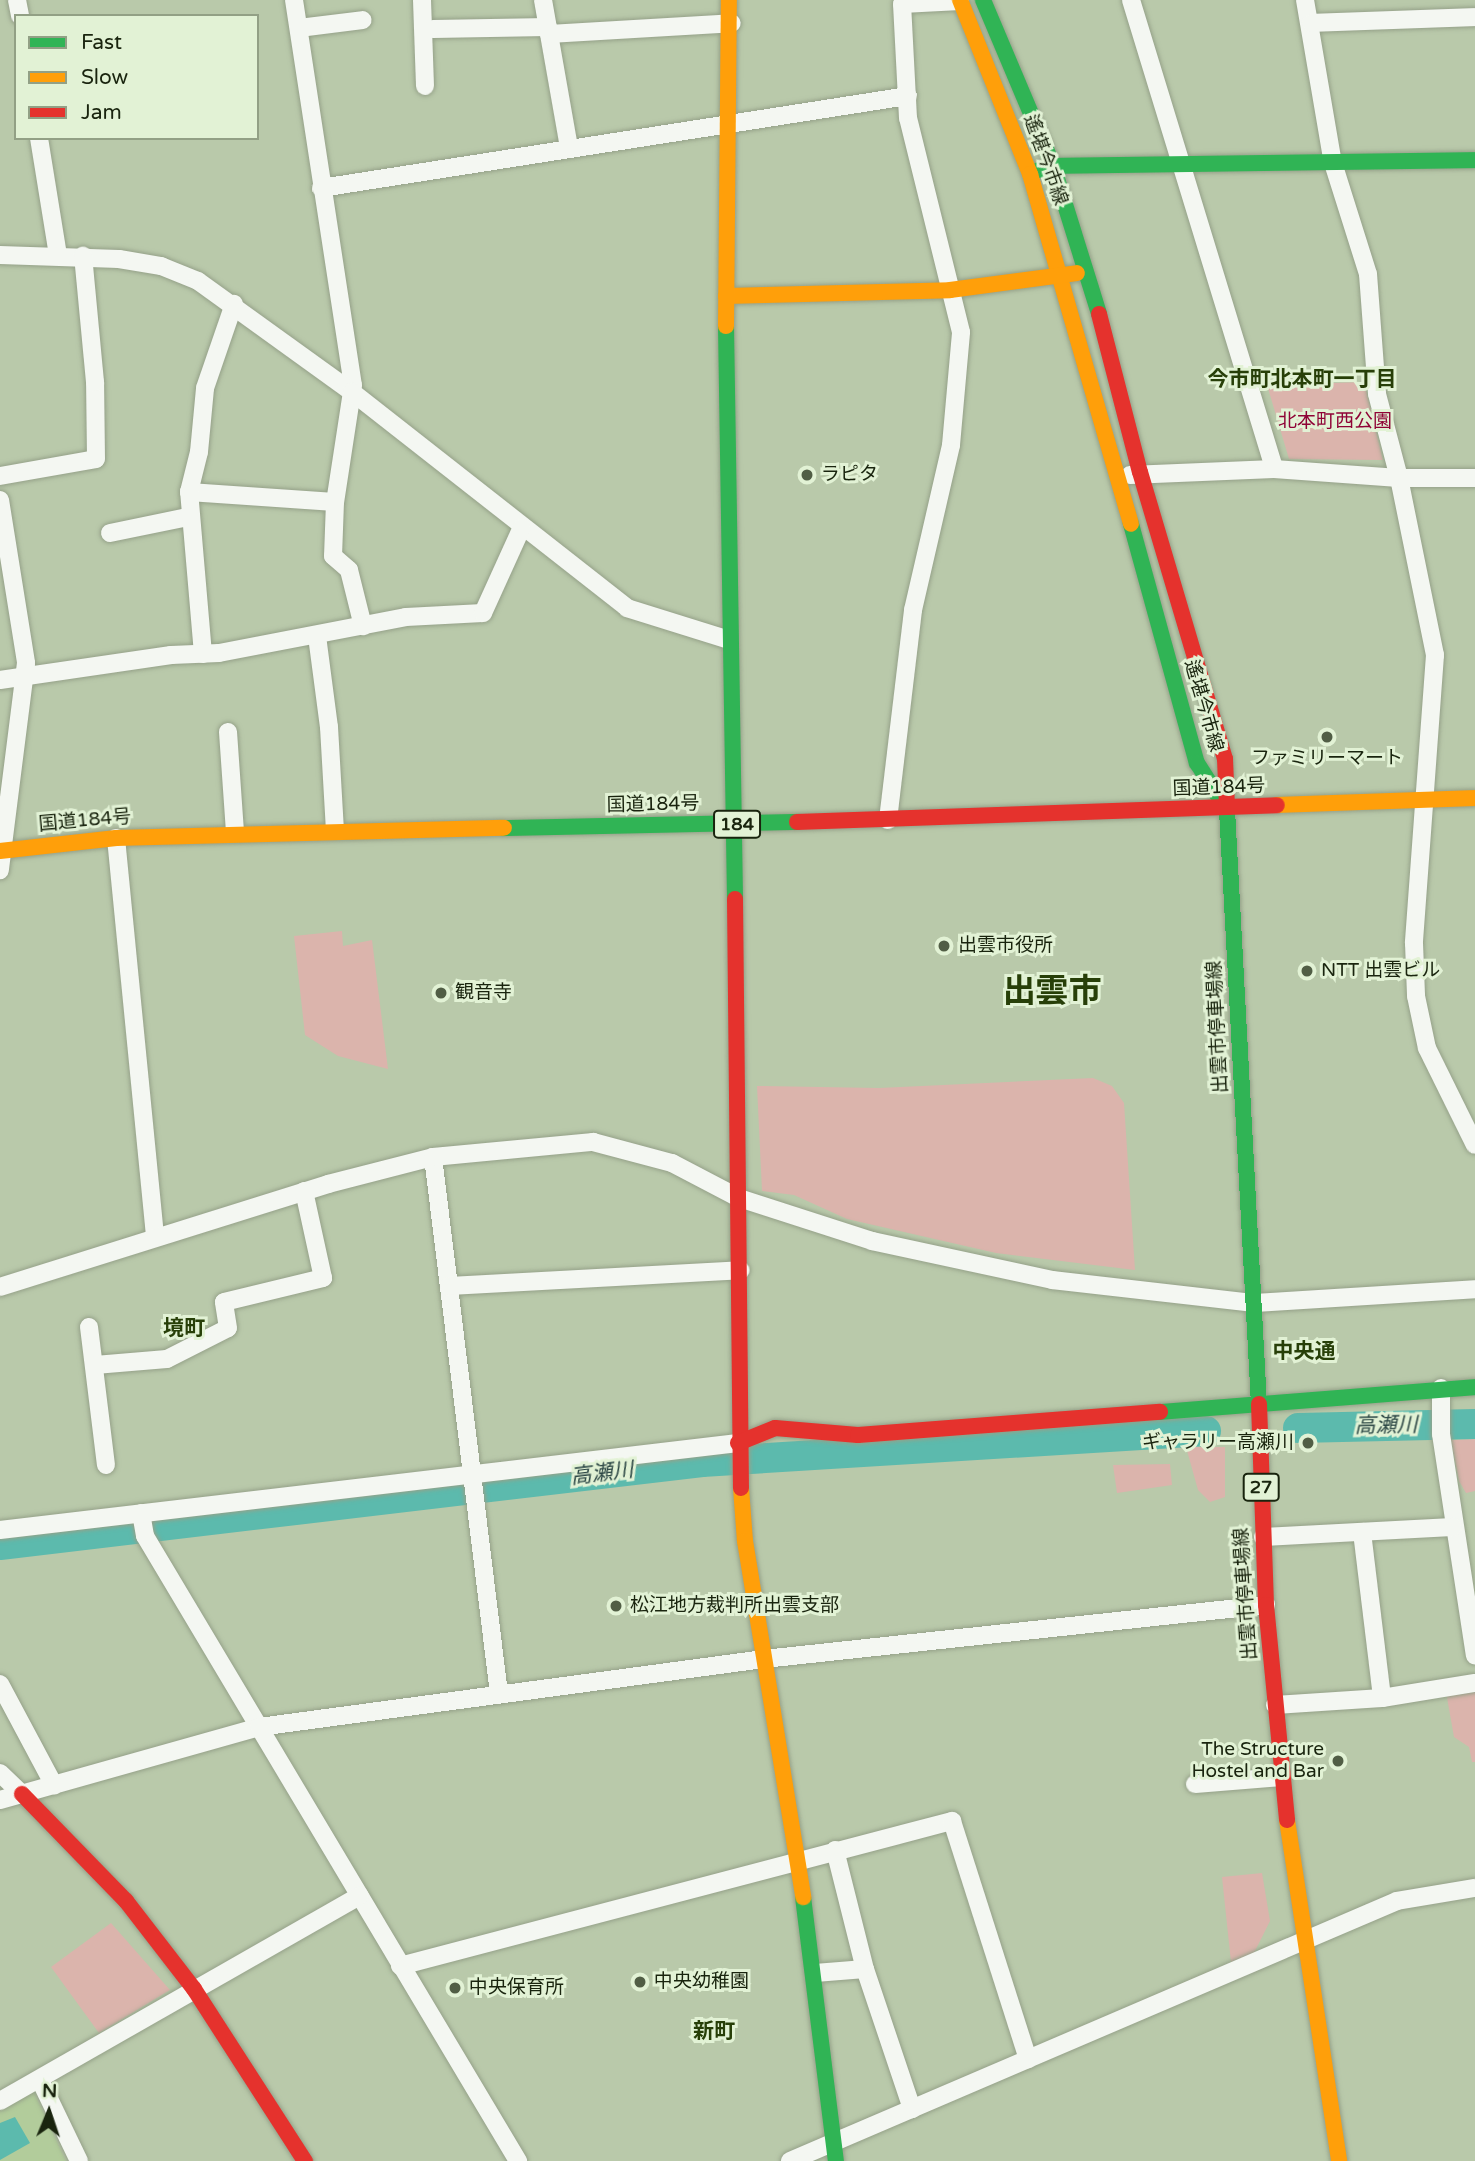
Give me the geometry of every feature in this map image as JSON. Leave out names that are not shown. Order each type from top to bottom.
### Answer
[{"type":"main road","points":[[729,0],[733,23],[726,296],[729,640],[741,1270],[738,1443],[745,1541],[815,1973],[834,2152]]},
{"type":"main road","name":"遙堪今市線","points":[[983,0],[1054,166],[1088,271],[1140,472],[1225,759],[1227,810]]},
{"type":"main road","name":"遙堪今市線","points":[[960,1],[1030,174],[1062,275],[1197,763],[1227,810]]},
{"type":"main road","points":[[1030,174],[1054,166],[1475,160]]},
{"type":"main road","points":[[726,296],[950,290],[1088,271]]},
{"type":"main road","name":"国道184号","points":[[1,851],[116,838],[235,833],[888,820],[1227,810],[1475,798]]},
{"type":"main road","name":"出雲市停車場線","points":[[1227,810],[1255,1303],[1266,1605],[1282,1777],[1303,1944],[1339,2161]]},
{"type":"main road","points":[[738,1443],[775,1428],[858,1435],[1257,1401],[1475,1387]]},
{"type":"main road","points":[[22,1794],[126,1901],[194,1989],[305,2161]]},
{"type":"street","points":[[294,0],[352,392],[335,502],[333,556],[349,570],[363,626]]},
{"type":"street","points":[[422,0],[425,86]]},
{"type":"street","points":[[543,0],[569,147]]},
{"type":"street","points":[[1131,0],[1274,469]]},
{"type":"street","points":[[1306,0],[1333,163],[1368,274],[1377,394],[1399,478],[1435,655],[1414,943],[1416,996],[1427,1048],[1475,1145]]},
{"type":"street","points":[[888,820],[913,610],[951,445],[961,332],[923,189],[908,96],[902,4],[960,1]]},
{"type":"street","points":[[1311,23],[1475,17]]},
{"type":"street","points":[[299,28],[363,20]]},
{"type":"street","points":[[433,29],[548,30],[733,23]]},
{"type":"street","points":[[321,188],[729,121],[908,96]]},
{"type":"street","points":[[39,140],[58,255]]},
{"type":"street","points":[[0,254],[83,256],[161,266],[198,281],[234,304],[352,392],[627,608],[729,640]]},
{"type":"street","points":[[0,475],[96,459],[95,382],[83,256]]},
{"type":"street","points":[[203,654],[188,517],[189,492],[199,452],[205,388],[234,304]]},
{"type":"street","points":[[1117,479],[1140,472],[1274,469],[1399,478],[1475,478]]},
{"type":"street","points":[[189,492],[335,502]]},
{"type":"street","points":[[0,499],[25,637],[25,676],[0,870]]},
{"type":"street","points":[[110,533],[188,517]]},
{"type":"street","points":[[0,680],[203,654],[317,636],[436,612],[483,613],[522,527]]},
{"type":"street","points":[[317,636],[335,831]]},
{"type":"street","points":[[228,732],[235,833]]},
{"type":"street","points":[[116,838],[155,1236]]},
{"type":"street","points":[[0,1287],[304,1191],[433,1157],[593,1142],[672,1163],[739,1198],[872,1241],[1052,1280],[1255,1303],[1475,1289]]},
{"type":"street","points":[[433,1157],[469,1471],[499,1694]]},
{"type":"street","points":[[94,1365],[167,1359],[228,1328],[224,1302],[323,1278],[304,1191]]},
{"type":"street","points":[[449,1286],[741,1270]]},
{"type":"street","points":[[89,1327],[106,1465]]},
{"type":"street","points":[[1441,1388],[1441,1434],[1475,1655]]},
{"type":"street","points":[[0,1530],[469,1471],[738,1443]]},
{"type":"street","points":[[141,1513],[145,1536],[518,2161]]},
{"type":"street","points":[[1263,1537],[1454,1527]]},
{"type":"street","points":[[1362,1532],[1382,1698]]},
{"type":"street","points":[[0,1800],[259,1727],[764,1659],[1266,1605]]},
{"type":"street","points":[[1275,1704],[1382,1698],[1475,1683]]},
{"type":"street","points":[[0,1684],[54,1785]]},
{"type":"street","points":[[0,1773],[22,1794]]},
{"type":"street","points":[[1195,1784],[1282,1777]]},
{"type":"street","points":[[400,1966],[952,1821],[1028,2059]]},
{"type":"street","points":[[835,1850],[865,1969],[912,2109]]},
{"type":"street","points":[[790,2161],[834,2152],[912,2109],[1303,1944],[1396,1900],[1475,1888]]},
{"type":"street","points":[[0,2101],[360,1896]]},
{"type":"street","points":[[815,1973],[865,1969]]},
{"type":"street","points":[[40,2080],[79,2161]]},
{"type":"shaded area","points":[[31,2086],[66,2161],[0,2161],[0,2100]]},
{"type":"green space","name":"北本町西公園","points":[[1364,382],[1383,460],[1289,459],[1267,385]]},
{"type":"green space","points":[[342,931],[343,946],[372,940],[388,1069],[338,1056],[305,1035],[294,936]]},
{"type":"green space","points":[[1093,1078],[1112,1086],[1124,1103],[1135,1270],[996,1253],[847,1219],[794,1195],[762,1191],[757,1086],[879,1088]]},
{"type":"green space","points":[[1475,1439],[1475,1491],[1466,1493],[1459,1481],[1451,1440]]},
{"type":"green space","points":[[1186,1447],[1225,1447],[1225,1497],[1210,1502],[1198,1490]]},
{"type":"green space","points":[[1170,1464],[1172,1485],[1117,1493],[1113,1465]]},
{"type":"green space","points":[[1475,1687],[1475,1762],[1472,1762],[1469,1747],[1454,1737],[1446,1692]]},
{"type":"green space","points":[[1262,1873],[1270,1921],[1254,1953],[1231,1962],[1222,1877]]},
{"type":"green space","points":[[111,1923],[170,1990],[99,2033],[51,1967]]},
{"type":"water","points":[[15,2117],[30,2143],[0,2160],[0,2123]]},
{"type":"waterway","name":"高瀬川","points":[[1298,1428],[1475,1424]]},
{"type":"waterway","name":"高瀬川","points":[[0,1545],[702,1462],[1206,1431]]},
{"type":"traffic: fast","points":[[983,0],[1053,166],[1099,314]]},
{"type":"traffic: fast","points":[[1039,170],[1053,166],[1475,160]]},
{"type":"traffic: fast","points":[[726,326],[735,899]]},
{"type":"traffic: fast","points":[[1131,524],[1197,763],[1227,810]]},
{"type":"traffic: fast","points":[[1227,810],[1259,1404]]},
{"type":"traffic: fast","points":[[504,828],[797,822]]},
{"type":"traffic: fast","points":[[1160,1412],[1475,1387]]},
{"type":"traffic: fast","points":[[803,1897],[836,2161]]},
{"type":"traffic: slow","points":[[726,326],[729,0]]},
{"type":"traffic: slow","points":[[960,0],[1030,174],[1131,524]]},
{"type":"traffic: slow","points":[[726,296],[950,290],[1077,273]]},
{"type":"traffic: slow","points":[[1277,805],[1475,798]]},
{"type":"traffic: slow","points":[[0,851],[116,838],[504,828]]},
{"type":"traffic: slow","points":[[741,1488],[745,1541],[803,1897]]},
{"type":"traffic: slow","points":[[1287,1820],[1339,2161]]},
{"type":"traffic: jam","points":[[1099,314],[1140,472],[1225,759],[1227,807]]},
{"type":"traffic: jam","points":[[797,822],[1277,805]]},
{"type":"traffic: jam","points":[[735,899],[741,1488]]},
{"type":"traffic: jam","points":[[1259,1404],[1266,1605],[1287,1820]]},
{"type":"traffic: jam","points":[[738,1443],[775,1428],[858,1435],[1160,1412]]},
{"type":"traffic: jam","points":[[22,1794],[126,1901],[194,1989],[305,2161]]},
{"type":"place","name":"ラピタ","points":[[807,475]]},
{"type":"place","name":"ファミリーマート","points":[[1327,737]]},
{"type":"place","name":"出雲市役所","points":[[944,946]]},
{"type":"place","name":"NTT 出雲ビル","points":[[1307,971]]},
{"type":"place","name":"観音寺","points":[[441,993]]},
{"type":"place","name":"ギャラリー高瀬川","points":[[1308,1443]]},
{"type":"place","name":"松江地方裁判所出雲支部","points":[[616,1606]]},
{"type":"place","name":"The Structure Hostel and Bar","points":[[1338,1761]]},
{"type":"place","name":"中央幼稚園","points":[[640,1982]]},
{"type":"place","name":"中央保育所","points":[[455,1988]]},
{"type":"district","name":"今市町北本町一丁目","points":[[1302,380]]},
{"type":"district","name":"出雲市","points":[[1052,992]]},
{"type":"district","name":"境町","points":[[184,1329]]},
{"type":"district","name":"中央通","points":[[1304,1352]]},
{"type":"district","name":"新町","points":[[714,2032]]}]
